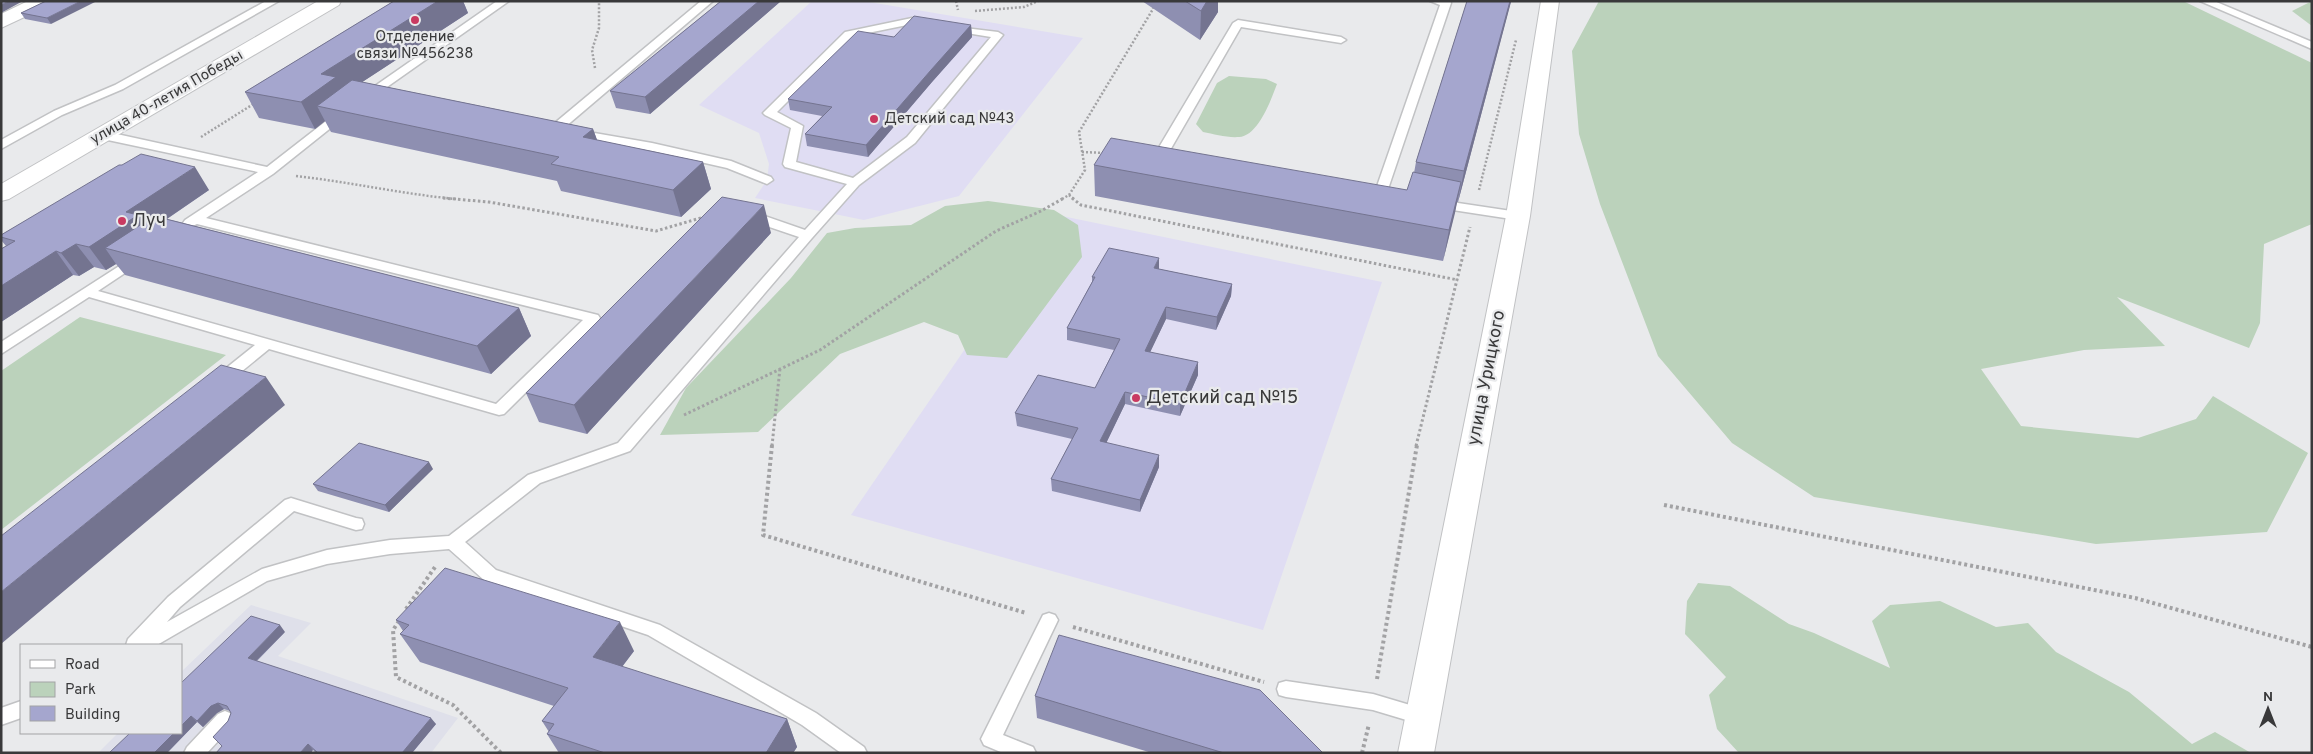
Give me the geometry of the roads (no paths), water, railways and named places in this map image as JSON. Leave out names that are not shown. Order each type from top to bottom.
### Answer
[{"type":"street","points":[[1,22],[43,1]]},
{"type":"street","name":"улица 40-летия Победы","points":[[1,194],[332,1]]},
{"type":"street","name":"улица Урицкого","points":[[1416,753],[1518,216],[1550,1]]},
{"type":"lane","points":[[1,145],[58,113],[118,87],[274,1]]},
{"type":"lane","points":[[180,230],[269,171],[332,121],[504,1]]},
{"type":"lane","points":[[554,130],[708,1]]},
{"type":"lane","points":[[1381,192],[1446,3],[1435,1]]},
{"type":"lane","points":[[2205,1],[2312,46]]},
{"type":"lane","points":[[144,644],[262,576],[327,557],[390,547],[453,542],[534,480],[624,447],[855,182],[911,140],[998,35],[912,21],[849,34],[769,113],[796,126],[789,164],[855,182]]},
{"type":"lane","points":[[1190,159],[1161,154],[1238,23],[1342,40]]},
{"type":"lane","points":[[372,93],[391,97]]},
{"type":"lane","points":[[538,126],[652,147],[731,165],[767,180]]},
{"type":"lane","points":[[104,135],[269,171]]},
{"type":"lane","points":[[1428,202],[1474,211],[1518,216]]},
{"type":"lane","points":[[746,215],[807,235]]},
{"type":"lane","points":[[87,292],[499,410],[593,318],[196,220]]},
{"type":"lane","points":[[1,350],[149,251]]},
{"type":"lane","points":[[204,393],[266,344]]},
{"type":"lane","points":[[135,644],[174,602],[291,504],[356,524]]},
{"type":"lane","points":[[453,542],[490,575],[654,630],[809,719],[857,753]]},
{"type":"lane","points":[[1026,753],[991,739],[1049,620]]},
{"type":"lane","points":[[1286,689],[1373,702],[1423,717]]},
{"type":"lane","points":[[1,717],[20,710]]},
{"type":"lane","points":[[194,753],[225,720]]},
{"type":"place","name":"Отделение связи №456238","points":[[415,20]]},
{"type":"place","name":"Детский сад №43","points":[[874,119]]},
{"type":"place","name":"Луч","points":[[122,221]]},
{"type":"place","name":"Детский сад №15","points":[[1136,398]]}]
